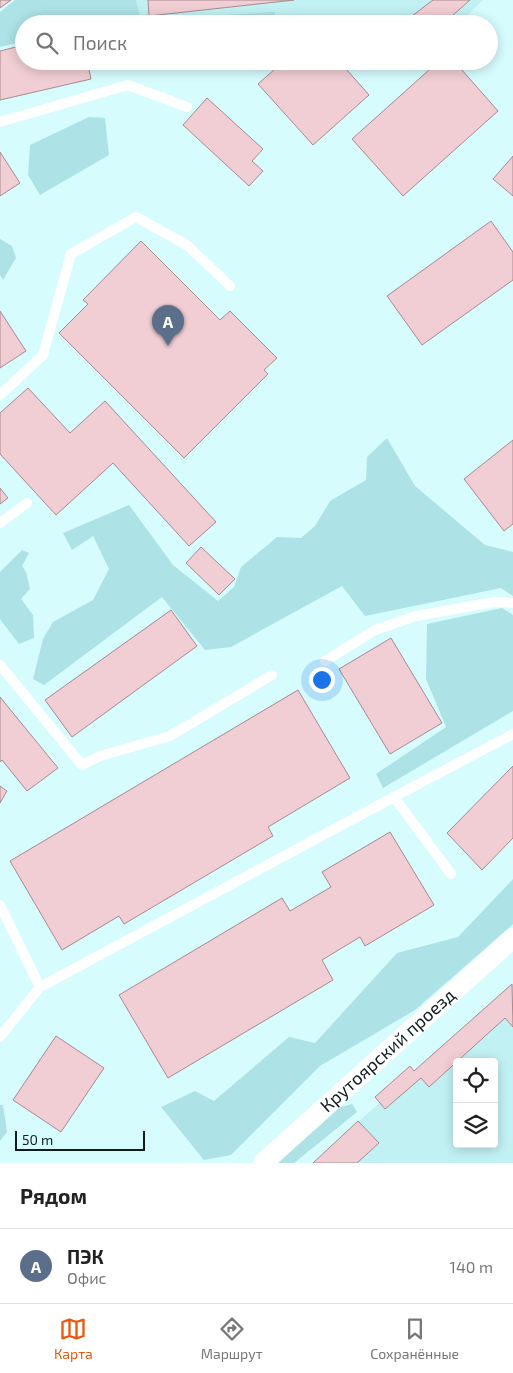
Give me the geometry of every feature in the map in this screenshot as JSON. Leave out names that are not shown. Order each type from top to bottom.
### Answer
[{"type":"street","name":"Крутоярский проезд","points":[[263,1163],[513,938]]},
{"type":"lane","points":[[0,122],[128,86],[187,107]]},
{"type":"lane","points":[[0,395],[43,355],[71,254],[136,218],[188,245],[230,286]]},
{"type":"lane","points":[[0,523],[27,503]]},
{"type":"lane","points":[[325,661],[375,630],[416,616],[494,602],[513,603]]},
{"type":"lane","points":[[0,665],[82,765],[100,756],[170,736],[272,675]]},
{"type":"lane","points":[[0,1037],[40,987],[513,734]]},
{"type":"lane","points":[[394,797],[451,874]]},
{"type":"lane","points":[[0,905],[40,987]]},
{"type":"shaded area","points":[[15,0],[136,0],[140,15],[15,15],[15,43],[0,47],[0,12]]},
{"type":"shaded area","points":[[75,0],[483,0],[467,15],[90,15]]},
{"type":"shaded area","points":[[275,12],[275,15],[225,15]]},
{"type":"shaded area","points":[[89,117],[105,118],[109,155],[40,195],[28,175],[30,145]]},
{"type":"shaded area","points":[[0,239],[12,246],[16,258],[3,280],[0,275]]},
{"type":"shaded area","points":[[387,438],[415,486],[485,545],[513,552],[513,596],[501,588],[365,616],[342,586],[231,647],[205,650],[162,597],[44,685],[33,679],[43,639],[53,622],[93,600],[109,569],[93,536],[72,550],[63,533],[129,505],[173,565],[218,601],[234,587],[241,567],[277,537],[301,538],[315,526],[330,501],[366,480],[367,457]]},
{"type":"shaded area","points":[[22,550],[29,553],[22,566],[26,572],[30,589],[21,599],[33,615],[34,638],[19,644],[0,619],[0,572]]},
{"type":"shaded area","points":[[502,608],[513,615],[513,711],[383,788],[376,774],[446,727],[426,679],[427,624]]},
{"type":"shaded area","points":[[513,879],[513,924],[415,1010],[320,1066],[231,1155],[204,1160],[161,1107],[195,1091],[214,1101],[289,1037],[315,1043],[397,953],[458,937]]},
{"type":"shaded area","points":[[512,984],[513,1163],[313,1163],[379,1103],[375,1097],[410,1066],[415,1071]]},
{"type":"shaded area","points":[[352,1104],[357,1112],[294,1163],[273,1163],[328,1111]]},
{"type":"shaded area","points":[[0,1105],[3,1105],[7,1132],[0,1141]]},
{"type":"building","points":[[0,0],[11,0],[0,8]]},
{"type":"building","points":[[148,0],[294,0],[158,15],[149,15]]},
{"type":"building","points":[[433,0],[470,0],[453,15],[413,15]]},
{"type":"building","points":[[15,47],[15,70],[89,70],[91,79],[0,100],[0,51]]},
{"type":"building","points":[[274,70],[347,70],[369,95],[313,145],[258,84]]},
{"type":"building","points":[[429,70],[462,70],[498,111],[403,196],[352,139]]},
{"type":"building","points":[[207,98],[263,149],[252,161],[263,171],[249,186],[183,125]]},
{"type":"building","points":[[0,152],[20,183],[0,196]]},
{"type":"building","points":[[513,156],[513,196],[493,179]]},
{"type":"building","points":[[491,221],[513,252],[513,280],[422,345],[387,296]]},
{"type":"building","points":[[141,241],[220,320],[230,311],[277,358],[264,370],[268,374],[184,458],[59,333],[88,304],[83,300]]},
{"type":"building","points":[[0,311],[26,351],[0,368]]},
{"type":"building","points":[[28,388],[70,433],[105,401],[216,522],[189,546],[113,463],[56,515],[0,454],[0,413]]},
{"type":"building","points":[[513,440],[513,524],[504,531],[464,479]]},
{"type":"building","points":[[0,488],[8,498],[0,504]]},
{"type":"building","points":[[201,547],[235,579],[219,595],[186,563]]},
{"type":"building","points":[[171,610],[197,646],[72,737],[45,700]]},
{"type":"building","points":[[391,638],[442,723],[390,754],[339,669]]},
{"type":"building","points":[[298,690],[350,778],[268,827],[273,836],[124,924],[119,916],[62,950],[10,861]]},
{"type":"building","points":[[0,697],[58,768],[27,791],[2,760],[0,762]]},
{"type":"building","points":[[513,766],[513,838],[482,870],[447,833]]},
{"type":"building","points":[[0,786],[7,791],[0,803]]},
{"type":"building","points":[[390,832],[434,905],[365,946],[360,937],[322,960],[333,980],[168,1078],[119,995],[282,898],[290,911],[331,887],[322,872]]},
{"type":"building","points":[[512,984],[513,1027],[505,1018],[461,1058],[453,1058],[453,1065],[429,1087],[421,1078],[385,1109],[375,1097],[410,1066],[414,1071]]},
{"type":"building","points":[[56,1036],[104,1068],[61,1132],[13,1100]]},
{"type":"building","points":[[358,1121],[379,1143],[357,1163],[313,1163]]},
{"type":"place","name":"ПЭК","points":[[168,346]]}]
